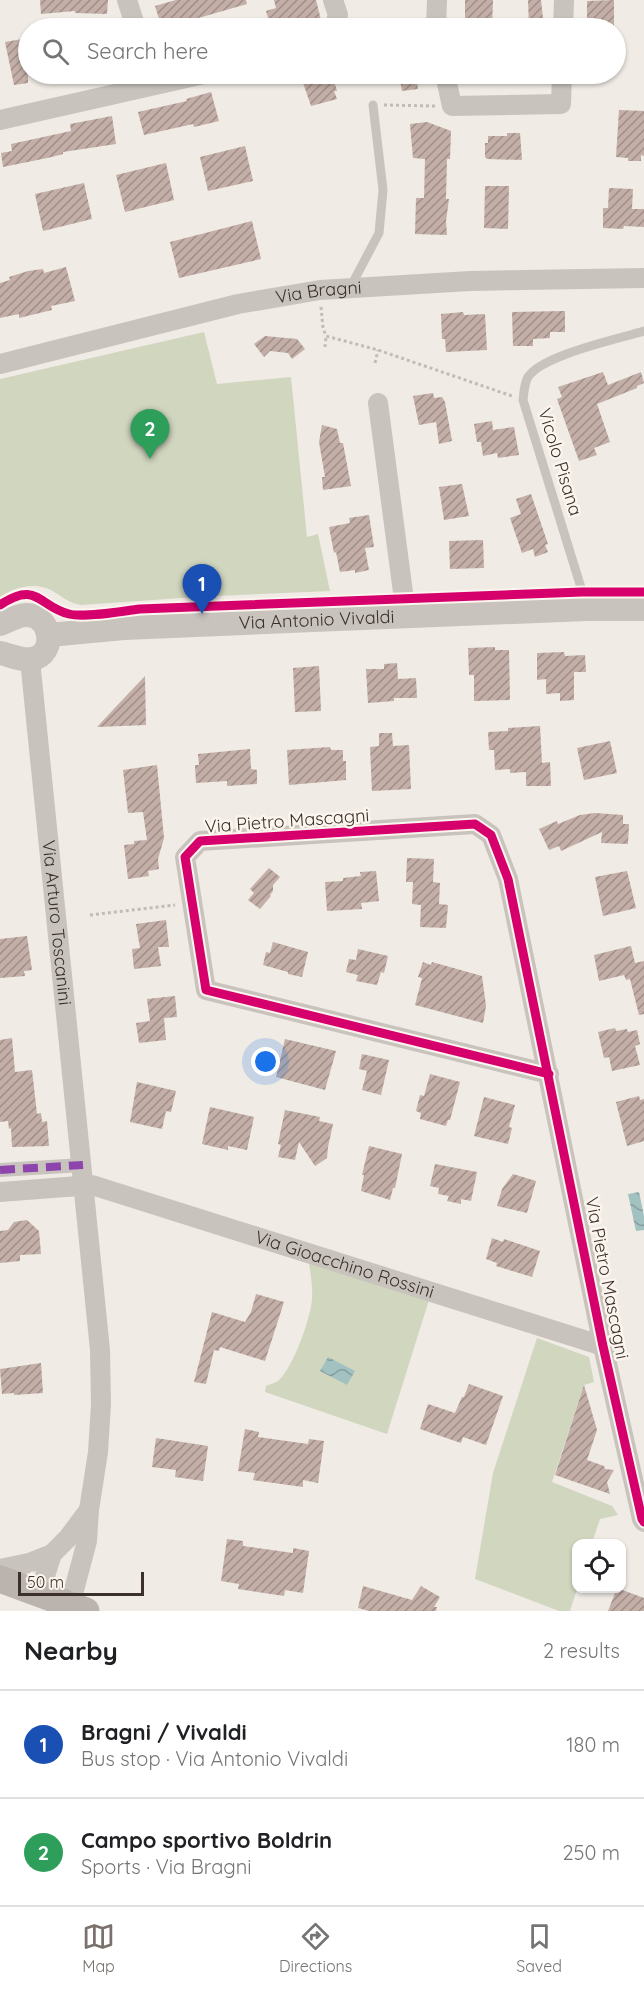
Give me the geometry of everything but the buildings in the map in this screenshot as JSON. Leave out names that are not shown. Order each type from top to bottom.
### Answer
[{"type":"main road","points":[[0,1579],[78,1608]]},
{"type":"street","points":[[127,0],[133,18]]},
{"type":"street","points":[[333,0],[337,18]]},
{"type":"street","points":[[436,18],[437,0]]},
{"type":"street","points":[[563,18],[564,0]]},
{"type":"street","points":[[0,120],[136,84]]},
{"type":"street","points":[[447,84],[452,106],[561,104],[562,84]]},
{"type":"street","name":"Via Bragni","points":[[0,364],[238,304],[320,290],[470,281],[644,278]]},
{"type":"street","name":"Via Antonio Vivaldi","points":[[378,403],[405,617]]},
{"type":"street","name":"Via Antonio Vivaldi","points":[[49,635],[136,628],[587,609],[644,609]]},
{"type":"street","points":[[29,615],[36,617],[47,628],[49,635],[42,654],[15,656],[6,644],[5,637],[9,624],[7,622],[29,615]]},
{"type":"street","name":"Via Arturo Toscanini","points":[[0,1569],[29,1563],[52,1554],[68,1538],[89,1510],[98,1452],[101,1404],[100,1361],[83,1165],[15,656]]},
{"type":"street","name":"Via Pietro Mascagni","points":[[549,1074],[206,990],[185,857],[201,841],[475,824],[491,835],[508,879],[549,1074],[603,1346],[644,1522]]},
{"type":"street","points":[[0,1170],[83,1165]]},
{"type":"street","name":"Via Gioacchino Rossini","points":[[84,1186],[92,1185],[115,1191],[603,1346]]},
{"type":"street","points":[[0,1192],[84,1186]]},
{"type":"street","points":[[78,1608],[89,1510]]},
{"type":"street","name":"Via Arturo Toscanini","points":[[44,1596],[43,1582],[52,1554]]},
{"type":"lane","points":[[350,288],[379,233],[383,190],[373,105]]},
{"type":"lane","name":"Vicolo Pisana","points":[[587,609],[523,400],[527,379],[533,371],[559,357],[644,331]]},
{"type":"path","points":[[373,105],[452,106]]},
{"type":"path","points":[[320,290],[323,328],[326,336],[325,347]]},
{"type":"path","points":[[326,336],[378,350],[523,400]]},
{"type":"path","points":[[375,363],[378,350]]},
{"type":"path","points":[[90,915],[191,903]]},
{"type":"green space","points":[[204,332],[217,384],[291,377],[307,537],[318,534],[330,591],[216,596],[215,587],[197,588],[196,597],[81,605],[51,590],[31,586],[18,588],[0,597],[0,379]]},
{"type":"green space","points":[[309,1261],[429,1300],[387,1434],[265,1392],[266,1386],[278,1381],[290,1365],[305,1329],[312,1299]]},
{"type":"green space","points":[[537,1338],[589,1357],[594,1382],[584,1385],[552,1482],[612,1506],[618,1515],[600,1519],[593,1539],[572,1539],[572,1593],[576,1593],[570,1611],[559,1611],[475,1579],[493,1473]]},
{"type":"water","points":[[639,1192],[644,1216],[644,1230],[636,1231],[628,1194]]},
{"type":"water","points":[[328,1357],[355,1371],[347,1385],[320,1371]]},
{"type":"marked path","points":[[0,1170],[83,1165]]},
{"type":"cycle path","points":[[0,605],[12,598],[30,595],[69,614],[84,615],[140,609],[582,592],[644,592]]},
{"type":"cycle path","points":[[549,1074],[206,990],[185,857],[200,841],[475,824],[491,835],[508,879],[603,1346],[644,1522]]},
{"type":"place","name":"Campo sportivo Boldrin","points":[[150,459]]},
{"type":"place","name":"Bragni / Vivaldi","points":[[202,614]]}]
